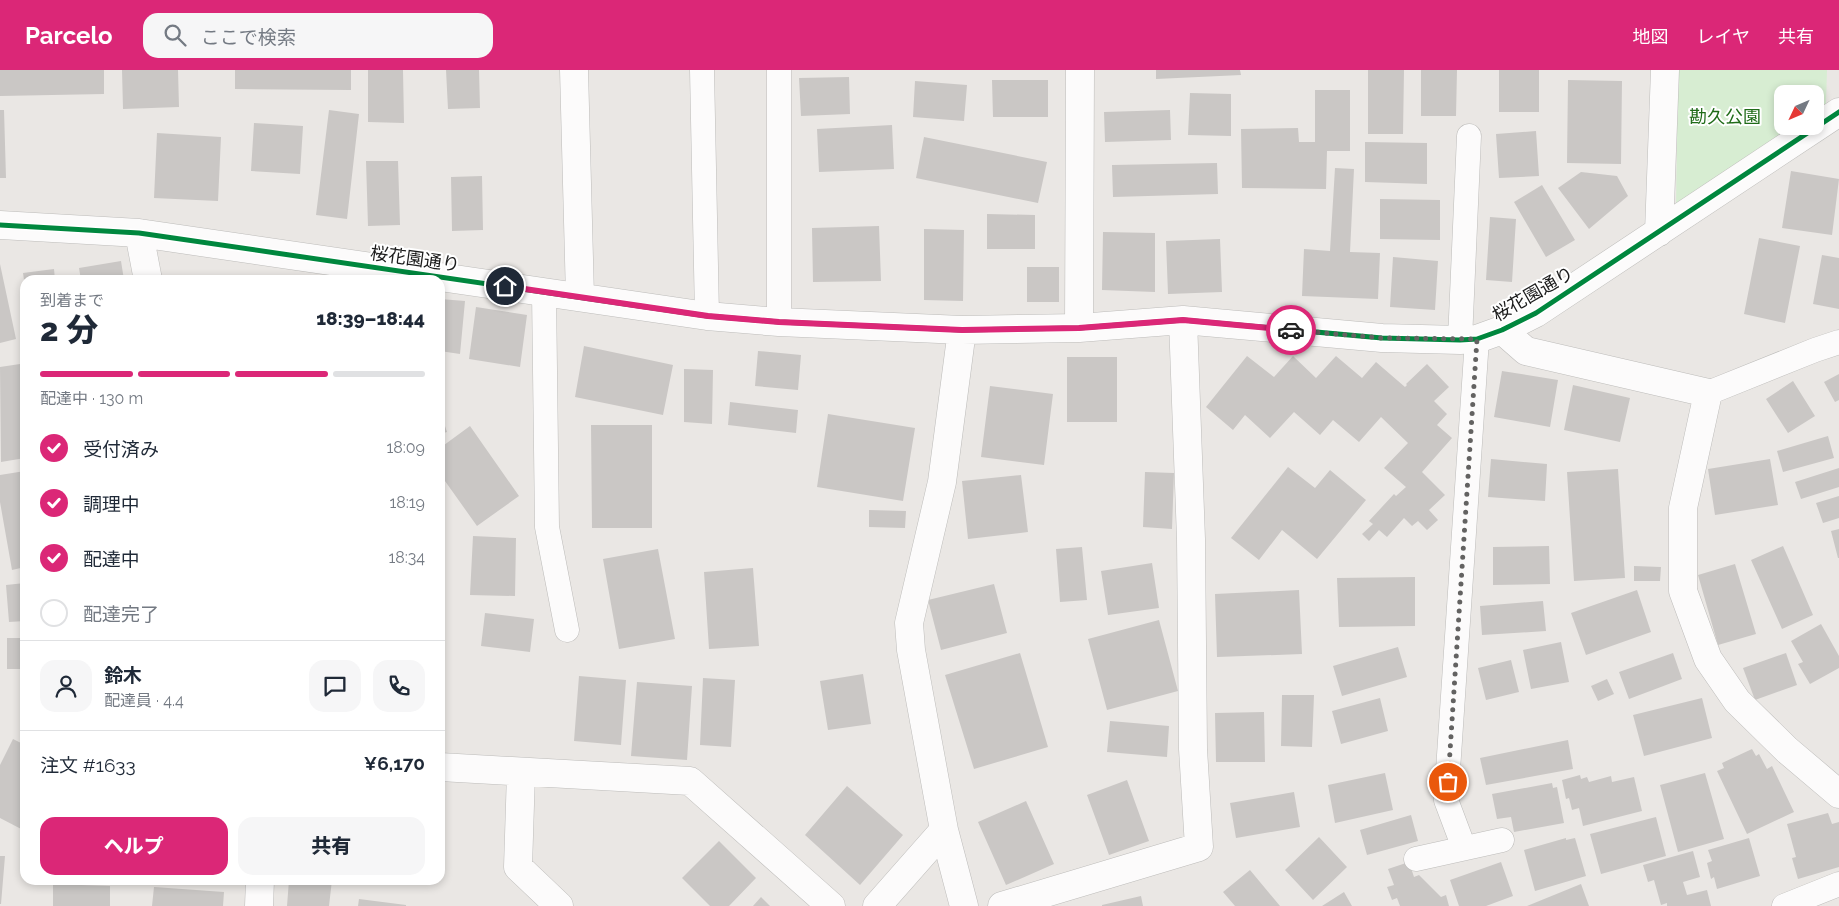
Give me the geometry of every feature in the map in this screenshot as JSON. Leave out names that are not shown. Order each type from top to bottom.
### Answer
[{"type":"street","points":[[574,70],[580,297]]},
{"type":"street","points":[[1079,328],[1080,70]]},
{"type":"street","points":[[1659,232],[1665,70]]},
{"type":"street","name":"桜花園通り","points":[[445,277],[708,316],[779,322],[962,330],[1079,328],[1183,320],[1382,338],[1479,336],[1536,313],[1839,112]]},
{"type":"street","name":"桜花園通り","points":[[0,225],[139,232],[429,275]]},
{"type":"street","points":[[139,232],[147,275]]},
{"type":"street","points":[[1002,906],[1199,847],[1192,749],[1191,539],[1183,320]]},
{"type":"street","points":[[962,330],[942,482],[909,623],[910,650],[944,830],[964,906]]},
{"type":"street","points":[[1479,336],[1526,351],[1708,393],[1683,508],[1683,590],[1708,659],[1737,701],[1787,750],[1839,794]]},
{"type":"street","points":[[445,767],[690,781],[831,906]]},
{"type":"street","points":[[521,773],[518,867],[559,906]]},
{"type":"street","points":[[877,906],[944,830]]},
{"type":"street","points":[[260,885],[260,906]]},
{"type":"lane","points":[[702,70],[708,316]]},
{"type":"lane","points":[[779,70],[779,322]]},
{"type":"lane","points":[[1464,848],[1446,800],[1479,336],[1469,136]]},
{"type":"lane","points":[[544,292],[547,527],[568,630]]},
{"type":"lane","points":[[1708,393],[1839,342]]},
{"type":"lane","points":[[1416,859],[1502,840]]},
{"type":"lane","points":[[1784,906],[1839,884]]},
{"type":"green space","name":"勘久公園","points":[[1678,70],[1827,70],[1826,104],[1824,105],[1824,85],[1774,85],[1774,135],[1780,135],[1676,207]]},
{"type":"building","points":[[0,70],[104,70],[104,94],[0,96]]},
{"type":"building","points":[[122,70],[178,70],[179,107],[123,109]]},
{"type":"building","points":[[235,70],[351,70],[351,90],[235,89]]},
{"type":"building","points":[[368,70],[403,70],[404,123],[368,122]]},
{"type":"building","points":[[446,70],[479,70],[480,108],[448,109]]},
{"type":"building","points":[[1156,70],[1240,70],[1241,75],[1156,79]]},
{"type":"building","points":[[1368,70],[1404,70],[1403,134],[1368,134]]},
{"type":"building","points":[[1421,70],[1457,70],[1456,116],[1421,116]]},
{"type":"building","points":[[1499,70],[1539,70],[1539,112],[1499,112]]},
{"type":"building","points":[[849,77],[850,114],[801,116],[799,78]]},
{"type":"building","points":[[992,80],[1048,80],[1048,117],[993,117]]},
{"type":"building","points":[[1568,80],[1622,81],[1621,164],[1567,163]]},
{"type":"building","points":[[915,81],[967,85],[964,121],[913,117]]},
{"type":"building","points":[[1315,90],[1350,90],[1350,151],[1327,151],[1326,189],[1242,188],[1241,129],[1298,128],[1299,142],[1315,142]]},
{"type":"building","points":[[1190,93],[1231,94],[1231,136],[1188,135]]},
{"type":"building","points":[[0,110],[4,110],[6,178],[0,178]]},
{"type":"building","points":[[329,110],[359,114],[347,219],[316,215]]},
{"type":"building","points":[[1170,110],[1171,140],[1105,142],[1104,112]]},
{"type":"building","points":[[254,123],[303,126],[300,174],[251,171]]},
{"type":"building","points":[[892,125],[894,169],[819,172],[817,129]]},
{"type":"building","points":[[1536,131],[1539,176],[1499,178],[1496,134]]},
{"type":"building","points":[[157,133],[221,137],[218,201],[154,198]]},
{"type":"building","points":[[924,137],[1047,162],[1038,203],[916,178]]},
{"type":"building","points":[[1365,142],[1427,143],[1427,184],[1365,182]]},
{"type":"building","points":[[366,161],[398,161],[400,225],[368,226]]},
{"type":"building","points":[[1217,163],[1218,194],[1113,197],[1112,165]]},
{"type":"building","points":[[1335,168],[1354,169],[1350,252],[1380,253],[1378,299],[1302,296],[1304,249],[1330,251]]},
{"type":"building","points":[[1791,171],[1839,179],[1832,235],[1782,228]]},
{"type":"building","points":[[1581,172],[1617,176],[1628,196],[1589,229],[1558,188]]},
{"type":"building","points":[[482,176],[483,230],[452,231],[451,177]]},
{"type":"building","points":[[1542,185],[1575,240],[1546,257],[1514,202]]},
{"type":"building","points":[[1380,199],[1440,200],[1440,240],[1380,239]]},
{"type":"building","points":[[987,214],[1035,215],[1035,249],[987,249]]},
{"type":"building","points":[[1490,217],[1516,219],[1512,282],[1486,280]]},
{"type":"building","points":[[879,226],[881,281],[813,282],[812,228]]},
{"type":"building","points":[[924,229],[964,230],[963,301],[924,300]]},
{"type":"building","points":[[1103,232],[1155,233],[1155,292],[1102,290]]},
{"type":"building","points":[[1759,238],[1800,246],[1785,323],[1744,314]]},
{"type":"building","points":[[1220,239],[1222,292],[1168,294],[1166,241]]},
{"type":"building","points":[[1822,255],[1839,258],[1839,309],[1813,304]]},
{"type":"building","points":[[1393,257],[1438,261],[1435,310],[1390,307]]},
{"type":"building","points":[[121,261],[123,275],[80,275],[79,268]]},
{"type":"building","points":[[0,264],[16,339],[0,343]]},
{"type":"building","points":[[1027,267],[1059,267],[1059,302],[1027,302]]},
{"type":"building","points":[[54,269],[55,275],[23,275],[23,273]]},
{"type":"building","points":[[445,299],[465,301],[460,354],[445,352]]},
{"type":"building","points":[[476,307],[527,315],[520,367],[469,359]]},
{"type":"building","points":[[584,346],[673,365],[663,415],[575,397]]},
{"type":"building","points":[[758,351],[801,355],[798,390],[755,386]]},
{"type":"building","points":[[1247,356],[1274,377],[1293,356],[1316,378],[1336,356],[1362,378],[1376,362],[1405,387],[1427,364],[1449,387],[1434,401],[1447,414],[1437,425],[1452,438],[1422,472],[1445,495],[1429,510],[1438,520],[1427,530],[1418,521],[1412,526],[1404,518],[1387,537],[1379,530],[1369,541],[1362,534],[1373,524],[1369,521],[1394,494],[1396,496],[1406,487],[1384,468],[1408,443],[1381,417],[1359,442],[1333,420],[1320,435],[1294,412],[1270,438],[1245,415],[1233,430],[1206,407]]},
{"type":"building","points":[[1067,357],[1117,357],[1117,422],[1067,422]]},
{"type":"building","points":[[20,364],[20,459],[1,462],[0,367]]},
{"type":"building","points":[[684,369],[713,370],[712,424],[684,422]]},
{"type":"building","points":[[1502,371],[1558,380],[1550,427],[1494,417]]},
{"type":"building","points":[[1839,374],[1839,400],[1835,402],[1824,382]]},
{"type":"building","points":[[1793,381],[1815,416],[1788,433],[1766,399]]},
{"type":"building","points":[[1573,385],[1630,398],[1620,442],[1564,430]]},
{"type":"building","points":[[990,386],[1053,394],[1044,465],[981,457]]},
{"type":"building","points":[[730,402],[798,410],[796,433],[728,425]]},
{"type":"building","points":[[828,414],[915,428],[903,501],[817,487]]},
{"type":"building","points":[[591,425],[652,425],[652,528],[592,528]]},
{"type":"building","points":[[470,426],[519,496],[477,526],[445,481],[445,444]]},
{"type":"building","points":[[1828,436],[1834,458],[1783,472],[1777,451]]},
{"type":"building","points":[[1491,459],[1547,464],[1545,501],[1488,497]]},
{"type":"building","points":[[1770,459],[1778,505],[1715,515],[1708,469]]},
{"type":"building","points":[[1288,467],[1315,488],[1330,470],[1366,500],[1317,559],[1282,530],[1259,560],[1231,538]]},
{"type":"building","points":[[1839,468],[1839,487],[1801,499],[1795,482]]},
{"type":"building","points":[[1618,469],[1625,578],[1574,581],[1567,472]]},
{"type":"building","points":[[20,472],[20,568],[12,570],[0,502],[0,475]]},
{"type":"building","points":[[1145,472],[1174,473],[1172,529],[1143,527]]},
{"type":"building","points":[[1021,475],[1028,532],[968,539],[962,481]]},
{"type":"building","points":[[1839,496],[1839,518],[1823,523],[1816,503]]},
{"type":"building","points":[[869,510],[906,511],[905,528],[869,527]]},
{"type":"building","points":[[1839,529],[1839,558],[1838,558],[1831,531]]},
{"type":"building","points":[[473,536],[516,538],[515,596],[470,595]]},
{"type":"building","points":[[1549,546],[1550,584],[1493,585],[1493,547]]},
{"type":"building","points":[[1783,546],[1813,615],[1782,629],[1751,560]]},
{"type":"building","points":[[1082,547],[1087,600],[1060,602],[1056,549]]},
{"type":"building","points":[[658,549],[675,639],[619,649],[603,559]]},
{"type":"building","points":[[1152,563],[1159,608],[1108,615],[1101,571]]},
{"type":"building","points":[[1735,564],[1756,634],[1718,645],[1698,575]]},
{"type":"building","points":[[1634,566],[1661,567],[1660,581],[1634,581]]},
{"type":"building","points":[[753,568],[759,646],[709,649],[704,572]]},
{"type":"building","points":[[1415,577],[1415,626],[1339,627],[1337,578]]},
{"type":"building","points":[[20,584],[20,621],[9,622],[6,585]]},
{"type":"building","points":[[994,584],[1007,633],[941,650],[928,600]]},
{"type":"building","points":[[1299,590],[1302,654],[1217,657],[1215,594]]},
{"type":"building","points":[[1637,590],[1651,632],[1586,655],[1571,613]]},
{"type":"building","points":[[1543,601],[1546,631],[1482,635],[1480,606]]},
{"type":"building","points":[[485,613],[534,619],[530,652],[481,646]]},
{"type":"building","points":[[1159,620],[1178,691],[1107,710],[1088,639]]},
{"type":"building","points":[[1821,624],[1839,656],[1839,668],[1810,684],[1798,664],[1803,662],[1791,641]]},
{"type":"building","points":[[7,638],[20,638],[20,669],[7,669]]},
{"type":"building","points":[[1561,642],[1569,682],[1531,689],[1523,650]]},
{"type":"building","points":[[1398,647],[1407,677],[1342,696],[1333,666]]},
{"type":"building","points":[[1020,653],[1048,747],[974,769],[945,675]]},
{"type":"building","points":[[1673,653],[1682,679],[1629,699],[1619,672]]},
{"type":"building","points":[[1786,653],[1797,685],[1755,700],[1743,668]]},
{"type":"building","points":[[1511,660],[1519,692],[1486,700],[1478,668]]},
{"type":"building","points":[[863,674],[871,724],[828,730],[820,681]]},
{"type":"building","points":[[579,676],[626,680],[621,745],[574,741]]},
{"type":"building","points":[[703,678],[735,680],[731,747],[700,745]]},
{"type":"building","points":[[1607,679],[1614,694],[1598,701],[1591,686]]},
{"type":"building","points":[[637,682],[692,686],[687,760],[631,756]]},
{"type":"building","points":[[1282,695],[1314,695],[1312,747],[1281,746]]},
{"type":"building","points":[[1380,698],[1388,731],[1341,744],[1332,711]]},
{"type":"building","points":[[1702,698],[1712,738],[1644,756],[1633,715]]},
{"type":"building","points":[[1264,712],[1265,762],[1216,762],[1215,713]]},
{"type":"building","points":[[1110,721],[1169,726],[1167,757],[1107,752]]},
{"type":"building","points":[[13,739],[20,742],[20,828],[0,818],[0,765]]},
{"type":"building","points":[[1568,740],[1573,769],[1486,785],[1480,758]]},
{"type":"building","points":[[1752,749],[1756,756],[1759,754],[1767,769],[1772,766],[1794,812],[1747,834],[1717,771],[1724,768],[1722,763]]},
{"type":"building","points":[[1385,773],[1393,810],[1335,823],[1328,785]]},
{"type":"building","points":[[1705,773],[1724,839],[1678,852],[1660,785]]},
{"type":"building","points":[[1580,775],[1581,779],[1587,777],[1589,782],[1611,776],[1612,782],[1634,777],[1642,811],[1583,826],[1579,808],[1572,810],[1569,798],[1566,799],[1562,780]]},
{"type":"building","points":[[1127,780],[1149,841],[1109,855],[1087,795]]},
{"type":"building","points":[[1552,783],[1553,788],[1557,787],[1564,823],[1514,832],[1511,817],[1497,819],[1492,794]]},
{"type":"building","points":[[847,786],[903,835],[860,885],[805,835]]},
{"type":"building","points":[[1294,792],[1300,827],[1236,838],[1230,803]]},
{"type":"building","points":[[1026,801],[1054,864],[1006,885],[978,822]]},
{"type":"building","points":[[1828,813],[1832,824],[1839,822],[1839,867],[1798,879],[1792,858],[1796,857],[1787,824]]},
{"type":"building","points":[[1411,815],[1418,841],[1367,855],[1360,830]]},
{"type":"building","points":[[1656,817],[1666,856],[1601,874],[1590,834]]},
{"type":"building","points":[[1319,837],[1347,867],[1313,900],[1285,870]]},
{"type":"building","points":[[1566,838],[1566,840],[1575,838],[1586,876],[1535,891],[1524,850]]},
{"type":"building","points":[[1749,838],[1760,876],[1717,889],[1714,877],[1711,879],[1707,863],[1712,861],[1708,850]]},
{"type":"building","points":[[719,841],[756,878],[729,906],[710,906],[682,878]]},
{"type":"building","points":[[1693,851],[1700,877],[1683,882],[1687,895],[1707,890],[1711,906],[1667,906],[1667,903],[1661,905],[1654,880],[1648,882],[1643,865]]},
{"type":"building","points":[[0,856],[5,856],[1,904],[0,904]]},
{"type":"building","points":[[1409,862],[1414,877],[1419,875],[1441,897],[1446,895],[1449,906],[1400,906],[1397,898],[1392,900],[1387,887],[1394,885],[1388,869]]},
{"type":"building","points":[[1501,862],[1513,896],[1486,906],[1459,906],[1450,880]]},
{"type":"building","points":[[1250,870],[1280,906],[1235,906],[1223,892]]},
{"type":"building","points":[[1581,884],[1589,906],[1527,906]]},
{"type":"building","points":[[53,885],[110,886],[110,906],[53,906]]},
{"type":"building","points":[[289,885],[331,885],[329,906],[287,906]]},
{"type":"building","points":[[154,887],[224,892],[223,906],[152,906]]},
{"type":"building","points":[[1344,892],[1352,906],[1322,906]]},
{"type":"building","points":[[1141,896],[1143,906],[1102,906],[1102,905]]},
{"type":"building","points":[[761,897],[770,906],[753,906]]},
{"type":"building","points":[[359,899],[406,905],[406,906],[358,906]]},
{"type":"cycle path","points":[[445,278],[707,316],[779,322],[962,330],[1079,328],[1183,320],[1382,338],[1477,339],[1502,330],[1536,313],[1839,112]]},
{"type":"cycle path","points":[[0,225],[139,233],[426,275]]},
{"type":"way so far","points":[[1291,330],[1382,338],[1477,339],[1448,782]]},
{"type":"route","points":[[505,286],[708,316],[779,322],[962,330],[1079,328],[1183,320],[1291,330]]}]
